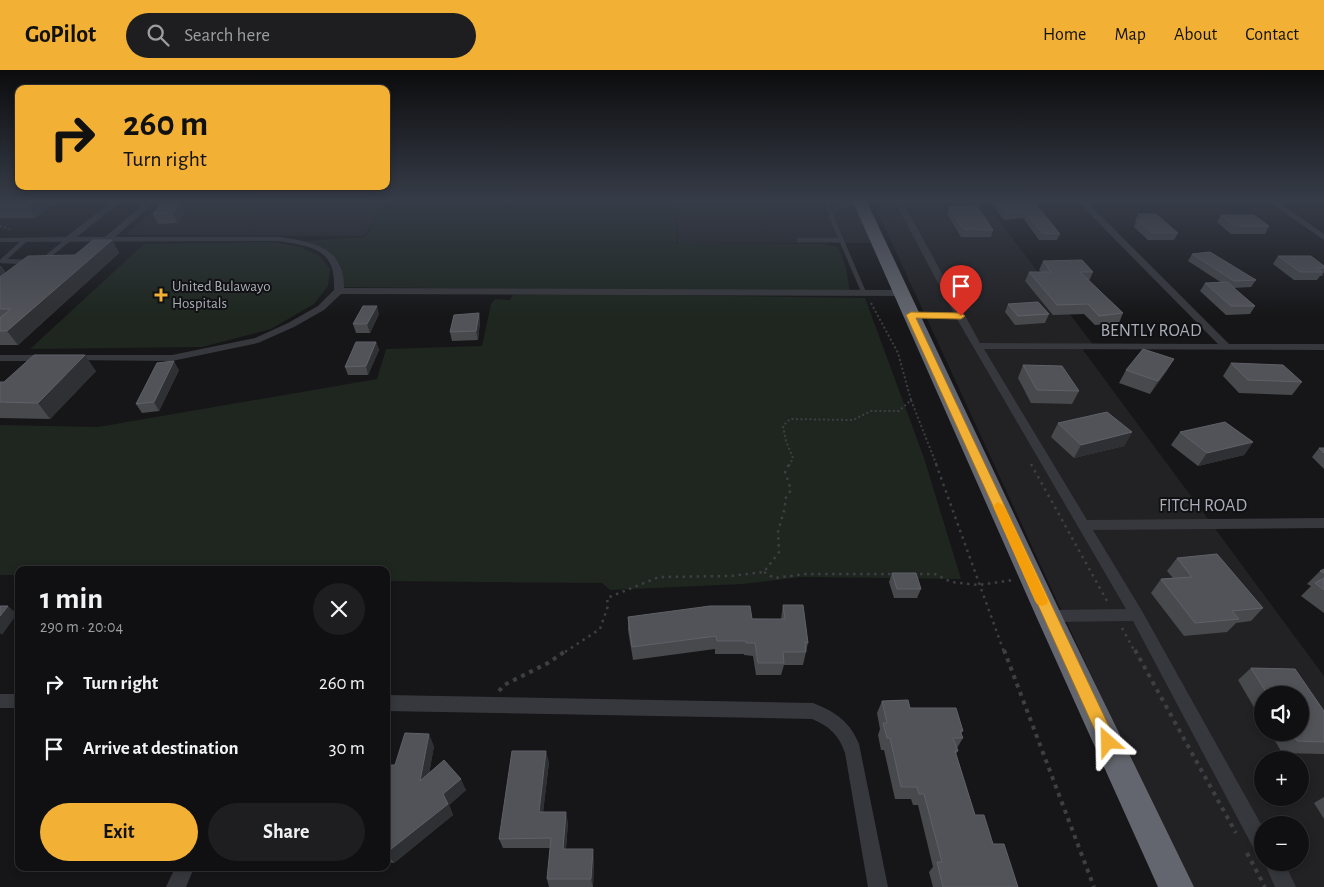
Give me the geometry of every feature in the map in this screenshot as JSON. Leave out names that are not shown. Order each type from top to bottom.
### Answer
[{"type":"highway","points":[[878,240],[1049,616],[1176,887]]},
{"type":"street","points":[[287,240],[301,242],[318,248],[332,259],[339,270],[339,291]]},
{"type":"street","points":[[920,240],[977,346],[1137,616],[1254,829]]},
{"type":"street","points":[[1120,240],[1227,347]]},
{"type":"street","points":[[0,358],[172,358],[229,347],[258,340],[291,325],[321,308],[339,291],[866,293],[961,316]]},
{"type":"street","name":"BENTLY ROAD","points":[[977,346],[1324,346]]},
{"type":"street","name":"FITCH ROAD","points":[[1083,525],[1324,523]]},
{"type":"street","points":[[1049,616],[1137,616]]},
{"type":"street","points":[[0,701],[15,701]]},
{"type":"street","points":[[390,703],[795,709],[813,711],[837,722],[850,739],[878,887]]},
{"type":"street","points":[[176,887],[184,871]]},
{"type":"street","points":[[1278,871],[1286,887]]},
{"type":"lane","points":[[25,240],[2,260],[4,262],[31,262]]},
{"type":"lane","points":[[33,267],[68,240]]},
{"type":"lane","points":[[840,240],[866,293]]},
{"type":"path","points":[[866,293],[898,353],[911,400],[921,422],[979,585],[1094,887]]},
{"type":"path","points":[[764,572],[780,552],[778,532],[785,507],[785,498],[791,490],[785,472],[793,458],[786,442],[783,426],[790,419],[853,420],[871,411],[899,411],[911,400]]},
{"type":"path","points":[[1030,461],[1237,836]]},
{"type":"path","points":[[486,705],[504,685],[548,663],[600,629],[608,606],[607,598],[658,577],[694,574],[731,576],[764,572],[774,578],[806,574],[899,574]]},
{"type":"path","points":[[908,574],[935,574],[951,582],[979,585],[1006,580],[1033,580]]},
{"type":"path","points":[[1247,853],[1265,887]]},
{"type":"shaded area","points":[[677,240],[677,244],[823,244],[838,247],[846,268],[850,292],[342,287],[342,270],[336,259],[327,251],[304,241]]},
{"type":"shaded area","points":[[678,240],[875,240],[876,243],[678,244]]},
{"type":"shaded area","points":[[891,240],[1014,240],[1094,346],[1080,346],[1324,676],[1324,887],[1189,887]]},
{"type":"shaded area","name":"United Bulawayo Hospitals","points":[[272,242],[300,247],[320,256],[330,269],[328,286],[314,304],[271,329],[202,347],[30,349],[144,244]]},
{"type":"shaded area","points":[[589,294],[865,298],[924,458],[961,579],[801,577],[743,584],[610,590],[602,583],[390,581],[390,566],[15,566],[15,575],[0,575],[0,425],[98,427],[377,379],[386,349],[482,346],[491,304],[495,299],[510,300],[513,295]]},
{"type":"building","points":[[93,240],[112,240],[7,331],[0,331],[0,318],[11,309],[0,309],[0,277],[28,256],[75,255]]},
{"type":"building","points":[[1210,252],[1256,280],[1234,281],[1192,254]]},
{"type":"building","points":[[1278,256],[1311,256],[1324,268],[1317,268],[1322,272],[1300,272]]},
{"type":"building","points":[[1082,260],[1093,272],[1080,272],[1123,313],[1099,316],[1088,304],[1057,305],[1029,272],[1051,272],[1043,261]]},
{"type":"building","points":[[1227,282],[1255,306],[1231,306],[1205,283]]},
{"type":"building","points":[[1038,302],[1049,314],[1018,316],[1008,304]]},
{"type":"building","points":[[363,306],[377,306],[367,324],[353,324]]},
{"type":"building","points":[[479,313],[476,331],[450,332],[454,315]]},
{"type":"building","points":[[356,342],[376,342],[366,366],[345,367]]},
{"type":"building","points":[[1143,349],[1174,359],[1158,381],[1126,370]]},
{"type":"building","points":[[34,355],[85,355],[38,403],[0,402],[0,382],[4,382]]},
{"type":"building","points":[[174,361],[154,402],[136,404],[157,363]]},
{"type":"building","points":[[1231,363],[1283,365],[1302,382],[1248,380]]},
{"type":"building","points":[[1023,365],[1062,366],[1079,391],[1037,390]]},
{"type":"building","points":[[1107,412],[1132,432],[1081,445],[1058,423]]},
{"type":"building","points":[[1225,422],[1253,442],[1207,453],[1180,432]]},
{"type":"building","points":[[1217,554],[1263,608],[1232,611],[1239,619],[1195,623],[1161,579],[1192,577],[1177,558]]},
{"type":"building","points":[[892,573],[916,573],[921,589],[897,589]]},
{"type":"building","points":[[1324,578],[1324,590],[1315,583]]},
{"type":"building","points":[[783,605],[803,605],[808,643],[805,642],[806,652],[783,652],[784,663],[758,663],[755,643],[746,643],[746,641],[717,641],[716,636],[632,647],[628,617],[710,606],[750,606],[752,619],[785,619]]},
{"type":"building","points":[[0,606],[8,606],[0,616]]},
{"type":"building","points":[[1251,668],[1295,669],[1307,686],[1262,686]]},
{"type":"building","points":[[1309,689],[1324,711],[1324,742],[1297,741],[1309,741]]},
{"type":"building","points":[[908,700],[910,708],[956,708],[963,731],[960,731],[963,738],[953,738],[958,751],[955,751],[975,815],[984,815],[993,844],[1004,844],[1018,887],[943,887],[937,862],[942,862],[924,794],[919,794],[917,787],[901,787],[890,738],[887,738],[883,723],[887,723],[882,701]]},
{"type":"building","points":[[405,733],[429,734],[420,781],[444,760],[461,779],[443,794],[448,804],[390,850],[390,765],[395,765]]},
{"type":"building","points":[[512,751],[546,751],[539,812],[566,812],[563,849],[593,849],[591,879],[547,879],[551,838],[499,839]]},
{"type":"slow traffic","points":[[998,506],[1042,601]]},
{"type":"place","name":"United Bulawayo Hospitals","points":[[161,295]]},
{"type":"route","points":[[961,316],[911,315],[1108,742]]}]
